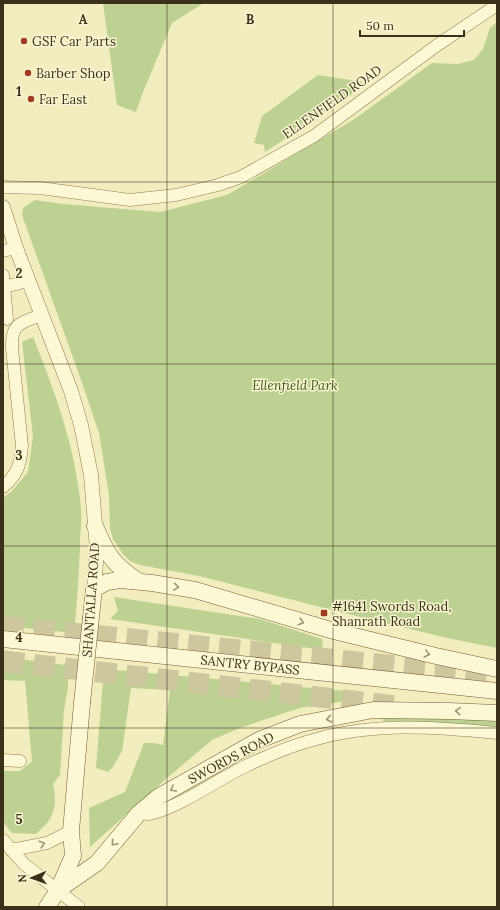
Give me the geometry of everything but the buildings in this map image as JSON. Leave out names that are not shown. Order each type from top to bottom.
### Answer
[{"type":"main road","points":[[95,526],[104,547],[113,561],[125,573],[138,581]]},
{"type":"main road","points":[[94,589],[107,582],[120,580],[138,581],[195,590],[334,631],[497,669]]},
{"type":"main road","name":"SHANTALLA ROAD","points":[[58,890],[73,856],[71,831],[94,589]]},
{"type":"main road","name":"SANTRY BYPASS","points":[[3,639],[497,691]]},
{"type":"main road","name":"SWORDS ROAD","points":[[47,907],[58,890],[97,863],[139,814],[158,798],[259,740],[300,724],[373,710],[497,713]]},
{"type":"street","name":"ELLENFIELD ROAD","points":[[3,187],[40,188],[130,200],[176,195],[218,185],[241,177],[314,136],[436,46],[497,5]]},
{"type":"street","name":"SHANTALLA ROAD","points":[[3,207],[9,250],[28,281],[70,391],[81,425],[91,474],[97,549],[94,589]]},
{"type":"street","points":[[7,319],[4,281],[28,281]]},
{"type":"street","points":[[3,487],[10,481],[15,473],[21,460],[22,446],[12,348],[13,332],[19,324],[41,315]]},
{"type":"street","name":"SWORDS ROAD","points":[[139,814],[146,815],[162,810],[246,766],[312,740],[338,733],[374,728],[408,728],[497,733]]},
{"type":"street","points":[[3,760],[20,761]]},
{"type":"street","points":[[12,850],[47,843],[71,831]]},
{"type":"street","points":[[3,840],[24,864],[79,907]]},
{"type":"green space","points":[[103,3],[204,3],[172,23],[136,112],[117,105]]},
{"type":"green space","name":"Ellenfield Park","points":[[497,22],[497,648],[447,638],[199,576],[140,565],[130,561],[123,554],[113,539],[110,529],[109,495],[99,433],[22,215],[23,208],[35,200],[63,204],[160,212],[227,195],[356,118],[432,63],[458,64],[474,60],[483,49],[490,28]]},
{"type":"green space","points":[[318,75],[363,82],[350,96],[265,152],[264,145],[254,143],[262,116]]},
{"type":"green space","points":[[33,337],[57,400],[69,443],[78,487],[81,518],[74,633],[3,626],[3,498],[12,491],[28,472],[33,436],[22,342]]},
{"type":"green space","points":[[114,597],[260,619],[322,639],[323,650],[110,619],[118,611]]},
{"type":"green space","points":[[3,657],[66,665],[65,677],[68,679],[68,688],[64,710],[60,775],[53,784],[55,806],[47,823],[36,834],[12,833],[3,822],[3,771],[20,771],[32,761],[25,681],[3,680]]},
{"type":"green space","points":[[104,669],[356,692],[353,700],[300,708],[242,727],[212,740],[90,847],[89,808],[125,792],[144,743],[163,745],[170,690],[131,688],[122,751],[113,767],[108,772],[96,768]]},
{"type":"green space","points":[[383,717],[497,719],[497,727],[383,721]]},
{"type":"tunnel","points":[[3,626],[497,676]]},
{"type":"tunnel","points":[[3,661],[397,706]]},
{"type":"place","name":"GSF Car Parts","points":[[24,41]]},
{"type":"place","name":"Barber Shop","points":[[28,73]]},
{"type":"place","name":"Far East","points":[[31,99]]},
{"type":"place","name":"#1641 Swords Road, Shanrath Road","points":[[324,613]]}]
